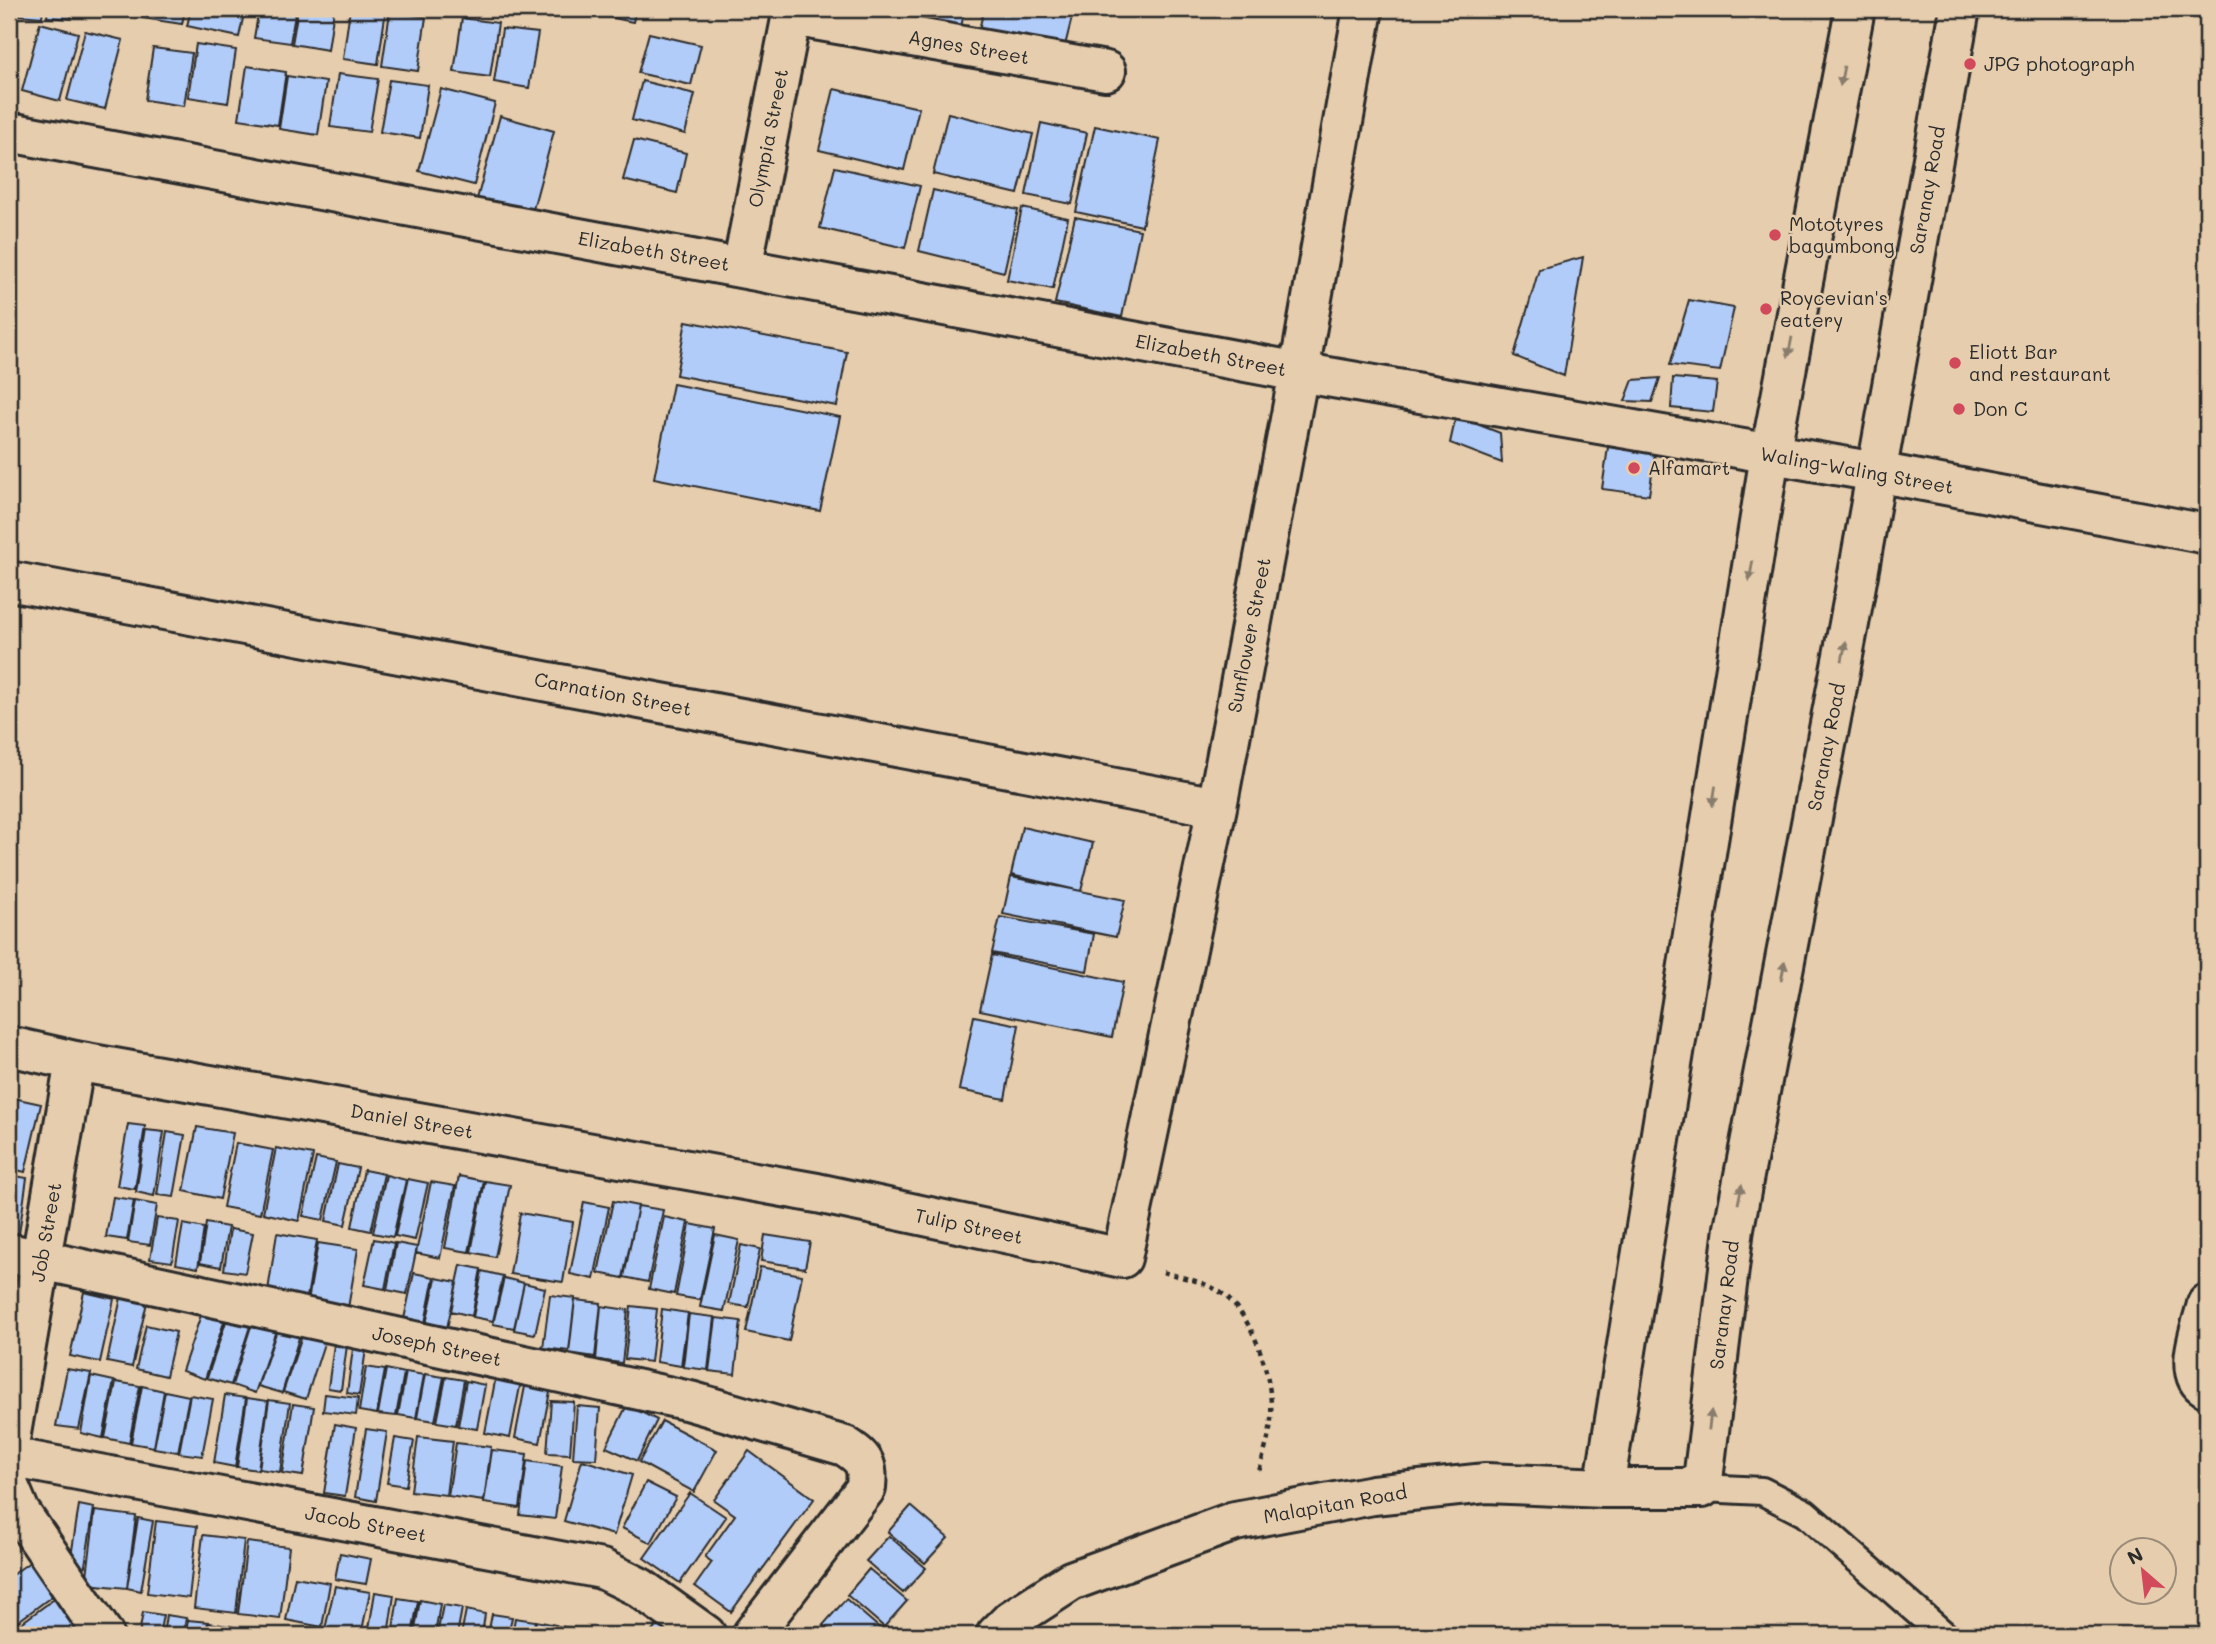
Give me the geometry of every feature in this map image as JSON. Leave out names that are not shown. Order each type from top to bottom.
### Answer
[{"type":"street","name":"Sunflower Street","points":[[1122,1258],[1217,807],[1299,372],[1363,9]]},
{"type":"street","points":[[1604,1488],[1770,455],[1855,9]]},
{"type":"street","name":"Saranay Road","points":[[1702,1488],[1734,1228],[1961,9]]},
{"type":"street","name":"Agnes Street","points":[[792,12],[1106,71]]},
{"type":"street","name":"Olympia Street","points":[[742,268],[792,12]]},
{"type":"street","name":"Elizabeth Street","points":[[9,132],[1299,372]]},
{"type":"street","name":"Waling-Waling Street","points":[[1299,372],[1876,472],[2207,534]]},
{"type":"street","name":"Carnation Street","points":[[9,581],[1217,807]]},
{"type":"street","name":"Daniel Street","points":[[9,1046],[75,1061],[817,1193]]},
{"type":"street","name":"Job Street","points":[[9,1444],[25,1256],[75,1061]]},
{"type":"street","name":"Tulip Street","points":[[817,1193],[1122,1258]]},
{"type":"street","name":"Joseph Street","points":[[25,1256],[690,1401],[845,1446],[860,1456],[867,1471],[866,1488],[752,1635]]},
{"type":"street","points":[[2207,1304],[2193,1366],[2196,1378],[2207,1388]]},
{"type":"street","name":"Jacob Street","points":[[9,1457],[602,1569],[639,1587],[706,1635]]},
{"type":"street","name":"Malapitan Road","points":[[996,1635],[1011,1620],[1071,1581],[1235,1521],[1373,1495],[1486,1483],[1604,1488],[1702,1488]]},
{"type":"street","points":[[9,1486],[20,1512],[104,1635]]},
{"type":"lane","points":[[1702,1488],[1762,1491],[1805,1513],[1944,1635]]},
{"type":"path","points":[[1122,1258],[1214,1289],[1240,1310],[1256,1342],[1269,1379],[1271,1420],[1258,1474],[1235,1521]]},
{"type":"building","points":[[19,9],[43,9],[42,17],[18,15]]},
{"type":"building","points":[[48,9],[72,9],[71,19],[47,17]]},
{"type":"building","points":[[144,9],[185,9],[182,24],[142,18]]},
{"type":"building","points":[[191,9],[245,9],[239,37],[187,26]]},
{"type":"building","points":[[259,9],[296,9],[290,43],[254,38]]},
{"type":"building","points":[[298,9],[334,9],[328,50],[292,44]]},
{"type":"building","points":[[350,9],[386,10],[378,64],[343,59]]},
{"type":"building","points":[[571,9],[636,9],[633,22]]},
{"type":"building","points":[[875,9],[965,9],[959,36],[874,16]]},
{"type":"building","points":[[984,9],[1074,9],[1062,58],[977,38]]},
{"type":"building","points":[[390,12],[426,17],[418,71],[382,66]]},
{"type":"building","points":[[462,18],[498,23],[490,77],[454,72]]},
{"type":"building","points":[[40,23],[78,33],[60,101],[22,91]]},
{"type":"building","points":[[502,29],[538,33],[529,88],[494,82]]},
{"type":"building","points":[[85,31],[123,40],[105,109],[67,100]]},
{"type":"building","points":[[649,33],[701,45],[691,85],[638,73]]},
{"type":"building","points":[[196,44],[236,50],[228,103],[188,97]]},
{"type":"building","points":[[153,48],[192,53],[184,106],[145,100]]},
{"type":"building","points":[[247,66],[286,72],[278,125],[239,119]]},
{"type":"building","points":[[338,74],[378,79],[369,132],[330,127]]},
{"type":"building","points":[[287,76],[326,82],[318,135],[279,129]]},
{"type":"building","points":[[389,80],[428,85],[420,138],[380,132]]},
{"type":"building","points":[[642,81],[695,94],[685,134],[632,120]]},
{"type":"building","points":[[441,89],[495,103],[474,185],[419,171]]},
{"type":"building","points":[[834,89],[919,108],[904,170],[819,150]]},
{"type":"building","points":[[948,113],[1033,134],[1018,194],[933,174]]},
{"type":"building","points":[[500,116],[554,131],[532,213],[477,199]]},
{"type":"building","points":[[1041,123],[1087,133],[1072,204],[1026,195]]},
{"type":"building","points":[[1095,126],[1160,140],[1142,226],[1076,212]]},
{"type":"building","points":[[634,140],[686,153],[677,193],[623,180]]},
{"type":"building","points":[[835,167],[920,186],[905,248],[820,228]]},
{"type":"building","points":[[933,190],[1018,210],[1004,272],[919,251]]},
{"type":"building","points":[[1022,208],[1068,218],[1053,289],[1007,280]]},
{"type":"building","points":[[1075,217],[1140,230],[1122,317],[1055,303]]},
{"type":"building","points":[[1583,257],[1564,376],[1514,356],[1539,269]]},
{"type":"building","points":[[1689,300],[1734,308],[1720,371],[1670,365]]},
{"type":"building","points":[[686,321],[847,352],[837,406],[676,375]]},
{"type":"building","points":[[1660,378],[1652,402],[1625,401],[1633,380]]},
{"type":"building","points":[[1673,378],[1717,382],[1713,412],[1671,408]]},
{"type":"building","points":[[673,384],[840,417],[820,511],[654,478]]},
{"type":"building","points":[[1456,416],[1500,433],[1502,463],[1450,443]]},
{"type":"building","points":[[1608,447],[1655,453],[1649,495],[1602,489]]},
{"type":"building","points":[[1022,827],[1093,843],[1081,891],[1011,875]]},
{"type":"building","points":[[1011,877],[1125,900],[1116,937],[1003,914]]},
{"type":"building","points":[[1000,917],[1094,934],[1087,971],[992,953]]},
{"type":"building","points":[[992,955],[1123,982],[1112,1037],[980,1010]]},
{"type":"building","points":[[974,1016],[1019,1025],[1005,1099],[959,1090]]},
{"type":"building","points":[[9,1097],[41,1104],[25,1172],[9,1168]]},
{"type":"building","points":[[128,1124],[145,1126],[135,1189],[117,1186]]},
{"type":"building","points":[[197,1127],[233,1133],[220,1199],[184,1191]]},
{"type":"building","points":[[146,1130],[164,1132],[154,1196],[136,1192]]},
{"type":"building","points":[[167,1132],[185,1135],[174,1197],[157,1195]]},
{"type":"building","points":[[236,1143],[273,1150],[260,1214],[223,1207]]},
{"type":"building","points":[[276,1148],[313,1155],[299,1221],[263,1213]]},
{"type":"building","points":[[316,1158],[336,1162],[323,1220],[303,1216]]},
{"type":"building","points":[[338,1164],[358,1168],[345,1225],[326,1221]]},
{"type":"building","points":[[364,1170],[384,1174],[371,1231],[352,1227]]},
{"type":"building","points":[[9,1175],[27,1178],[19,1234],[9,1232]]},
{"type":"building","points":[[386,1175],[406,1180],[393,1237],[373,1233]]},
{"type":"building","points":[[459,1176],[484,1181],[469,1252],[445,1248]]},
{"type":"building","points":[[408,1179],[428,1183],[415,1240],[395,1236]]},
{"type":"building","points":[[485,1181],[510,1185],[495,1257],[471,1252]]},
{"type":"building","points":[[431,1182],[455,1186],[440,1258],[416,1253]]},
{"type":"building","points":[[113,1197],[134,1200],[127,1240],[106,1237]]},
{"type":"building","points":[[135,1201],[157,1205],[150,1245],[128,1242]]},
{"type":"building","points":[[613,1201],[638,1206],[623,1278],[598,1273]]},
{"type":"building","points":[[584,1202],[609,1207],[594,1279],[570,1274]]},
{"type":"building","points":[[638,1206],[663,1210],[648,1282],[624,1277]]},
{"type":"building","points":[[520,1213],[573,1222],[563,1282],[510,1274]]},
{"type":"building","points":[[664,1217],[688,1222],[674,1294],[649,1289]]},
{"type":"building","points":[[157,1218],[179,1221],[172,1262],[150,1259]]},
{"type":"building","points":[[206,1223],[228,1227],[221,1267],[200,1263]]},
{"type":"building","points":[[183,1224],[204,1228],[198,1268],[176,1264]]},
{"type":"building","points":[[690,1224],[715,1229],[700,1300],[676,1296]]},
{"type":"building","points":[[230,1229],[253,1233],[245,1273],[224,1270]]},
{"type":"building","points":[[277,1233],[317,1240],[306,1303],[267,1297]]},
{"type":"building","points":[[715,1235],[739,1240],[724,1311],[700,1307]]},
{"type":"building","points":[[765,1235],[810,1242],[805,1268],[761,1261]]},
{"type":"building","points":[[374,1239],[394,1243],[385,1289],[364,1285]]},
{"type":"building","points":[[318,1243],[358,1249],[347,1314],[307,1307]]},
{"type":"building","points":[[396,1243],[417,1247],[407,1294],[387,1290]]},
{"type":"building","points":[[741,1245],[760,1249],[748,1307],[729,1304]]},
{"type":"building","points":[[461,1265],[481,1269],[472,1316],[451,1311]]},
{"type":"building","points":[[760,1267],[802,1275],[789,1341],[746,1332]]},
{"type":"building","points":[[482,1271],[503,1276],[493,1321],[473,1317]]},
{"type":"building","points":[[414,1273],[434,1277],[425,1323],[404,1319]]},
{"type":"building","points":[[436,1278],[457,1282],[447,1328],[426,1324]]},
{"type":"building","points":[[504,1278],[524,1283],[514,1328],[493,1324]]},
{"type":"building","points":[[524,1283],[545,1288],[535,1334],[514,1330]]},
{"type":"building","points":[[84,1292],[114,1299],[100,1362],[70,1356]]},
{"type":"building","points":[[122,1293],[148,1298],[132,1367],[107,1362]]},
{"type":"building","points":[[550,1295],[575,1298],[569,1351],[543,1348]]},
{"type":"building","points":[[575,1300],[601,1303],[595,1357],[569,1353]]},
{"type":"building","points":[[204,1306],[227,1313],[205,1379],[182,1371]]},
{"type":"building","points":[[601,1306],[628,1310],[622,1363],[596,1360]]},
{"type":"building","points":[[631,1306],[657,1309],[651,1362],[625,1359]]},
{"type":"building","points":[[662,1309],[688,1313],[681,1366],[656,1362]]},
{"type":"building","points":[[229,1313],[252,1320],[231,1385],[207,1378]]},
{"type":"building","points":[[689,1314],[714,1317],[708,1370],[683,1367]]},
{"type":"building","points":[[716,1318],[741,1321],[735,1374],[709,1371]]},
{"type":"building","points":[[253,1320],[277,1327],[255,1393],[232,1385]]},
{"type":"building","points":[[280,1321],[302,1328],[282,1393],[258,1386]]},
{"type":"building","points":[[146,1325],[176,1332],[166,1376],[136,1369]]},
{"type":"building","points":[[305,1327],[327,1334],[306,1399],[283,1392]]},
{"type":"building","points":[[335,1337],[348,1338],[341,1390],[328,1388]]},
{"type":"building","points":[[354,1341],[367,1343],[359,1395],[347,1393]]},
{"type":"building","points":[[498,1366],[523,1371],[510,1438],[485,1433]]},
{"type":"building","points":[[366,1367],[385,1370],[377,1414],[359,1411]]},
{"type":"building","points":[[67,1369],[91,1373],[79,1429],[56,1426]]},
{"type":"building","points":[[386,1369],[404,1373],[396,1416],[378,1414]]},
{"type":"building","points":[[528,1371],[553,1376],[540,1443],[515,1438]]},
{"type":"building","points":[[406,1372],[424,1375],[416,1418],[398,1415]]},
{"type":"building","points":[[425,1374],[444,1377],[435,1421],[417,1418]]},
{"type":"building","points":[[91,1376],[114,1381],[103,1438],[81,1433]]},
{"type":"building","points":[[446,1377],[464,1380],[456,1425],[437,1422]]},
{"type":"building","points":[[466,1381],[485,1385],[477,1429],[458,1426]]},
{"type":"building","points":[[116,1382],[140,1386],[129,1443],[105,1438]]},
{"type":"building","points":[[142,1386],[164,1391],[154,1447],[131,1443]]},
{"type":"building","points":[[165,1391],[189,1396],[178,1452],[154,1448]]},
{"type":"building","points":[[325,1394],[358,1398],[356,1415],[323,1411]]},
{"type":"building","points":[[190,1395],[213,1399],[202,1456],[179,1453]]},
{"type":"building","points":[[225,1395],[246,1398],[235,1467],[214,1463]]},
{"type":"building","points":[[247,1398],[268,1401],[258,1470],[237,1467]]},
{"type":"building","points":[[269,1400],[290,1403],[280,1472],[259,1469]]},
{"type":"building","points":[[551,1401],[574,1402],[570,1454],[547,1453]]},
{"type":"building","points":[[293,1404],[314,1407],[303,1476],[282,1473]]},
{"type":"building","points":[[627,1405],[657,1420],[637,1461],[606,1447]]},
{"type":"building","points":[[577,1406],[600,1408],[596,1459],[573,1458]]},
{"type":"building","points":[[662,1421],[717,1450],[694,1492],[639,1462]]},
{"type":"building","points":[[335,1424],[356,1428],[345,1496],[324,1493]]},
{"type":"building","points":[[366,1429],[387,1432],[376,1501],[355,1497]]},
{"type":"building","points":[[418,1437],[453,1441],[446,1495],[411,1491]]},
{"type":"building","points":[[395,1438],[414,1441],[406,1486],[387,1483]]},
{"type":"building","points":[[456,1443],[491,1447],[484,1501],[448,1496]]},
{"type":"building","points":[[492,1450],[527,1454],[520,1508],[484,1503]]},
{"type":"building","points":[[749,1451],[814,1499],[731,1612],[695,1586],[712,1562],[705,1557],[735,1515],[714,1500]]},
{"type":"building","points":[[582,1460],[632,1475],[614,1535],[564,1521]]},
{"type":"building","points":[[527,1461],[562,1466],[555,1519],[520,1515]]},
{"type":"building","points":[[646,1482],[676,1497],[651,1543],[622,1528]]},
{"type":"building","points":[[690,1493],[726,1517],[680,1583],[644,1558]]},
{"type":"building","points":[[79,1505],[94,1508],[83,1578],[68,1576]]},
{"type":"building","points":[[911,1506],[948,1538],[925,1563],[888,1532]]},
{"type":"building","points":[[95,1511],[136,1516],[127,1588],[86,1584]]},
{"type":"building","points":[[138,1518],[153,1521],[141,1591],[127,1588]]},
{"type":"building","points":[[156,1521],[197,1526],[189,1598],[147,1593]]},
{"type":"building","points":[[203,1535],[244,1540],[236,1613],[194,1608]]},
{"type":"building","points":[[889,1536],[926,1568],[903,1593],[866,1561]]},
{"type":"building","points":[[247,1542],[289,1547],[280,1619],[238,1614]]},
{"type":"building","points":[[340,1553],[371,1559],[366,1584],[335,1579]]},
{"type":"building","points":[[34,1559],[59,1591],[9,1628],[9,1577]]},
{"type":"building","points":[[869,1569],[907,1601],[884,1627],[847,1595]]},
{"type":"building","points":[[295,1577],[330,1583],[322,1627],[286,1620]]},
{"type":"building","points":[[335,1586],[370,1592],[361,1635],[325,1629]]},
{"type":"building","points":[[375,1592],[394,1595],[388,1635],[368,1635]]},
{"type":"building","points":[[57,1597],[81,1630],[74,1635],[9,1635],[9,1632]]},
{"type":"building","points":[[398,1598],[418,1601],[412,1635],[392,1635]]},
{"type":"building","points":[[846,1599],[883,1631],[879,1635],[836,1635],[823,1625]]},
{"type":"building","points":[[420,1600],[440,1604],[435,1635],[414,1635]]},
{"type":"building","points":[[443,1605],[462,1608],[457,1635],[437,1635]]},
{"type":"building","points":[[466,1610],[485,1614],[482,1635],[461,1635]]},
{"type":"building","points":[[143,1612],[163,1615],[159,1635],[139,1635]]},
{"type":"building","points":[[492,1614],[512,1617],[508,1635],[488,1635]]},
{"type":"building","points":[[166,1615],[186,1618],[183,1635],[163,1635]]},
{"type":"building","points":[[515,1618],[535,1621],[532,1635],[512,1635]]},
{"type":"building","points":[[188,1620],[208,1622],[205,1635],[185,1635]]},
{"type":"building","points":[[536,1621],[556,1625],[554,1635],[534,1635]]},
{"type":"building","points":[[209,1623],[229,1626],[227,1635],[206,1635]]},
{"type":"building","points":[[659,1623],[674,1635],[649,1635]]},
{"type":"building","points":[[230,1626],[250,1630],[249,1635],[228,1635]]},
{"type":"building","points":[[558,1626],[578,1629],[576,1635],[556,1635]]},
{"type":"building","points":[[578,1629],[598,1632],[597,1635],[577,1635]]},
{"type":"building","points":[[252,1630],[272,1634],[251,1635]]},
{"type":"place","name":"JPG photograph","points":[[1970,64]]},
{"type":"place","name":"Mototyres bagumbong","points":[[1775,235]]},
{"type":"place","name":"Roycevian's eatery","points":[[1766,309]]},
{"type":"place","name":"Eliott Bar and restaurant","points":[[1955,363]]},
{"type":"place","name":"Don C","points":[[1959,409]]},
{"type":"place","name":"Alfamart","points":[[1634,468]]}]
